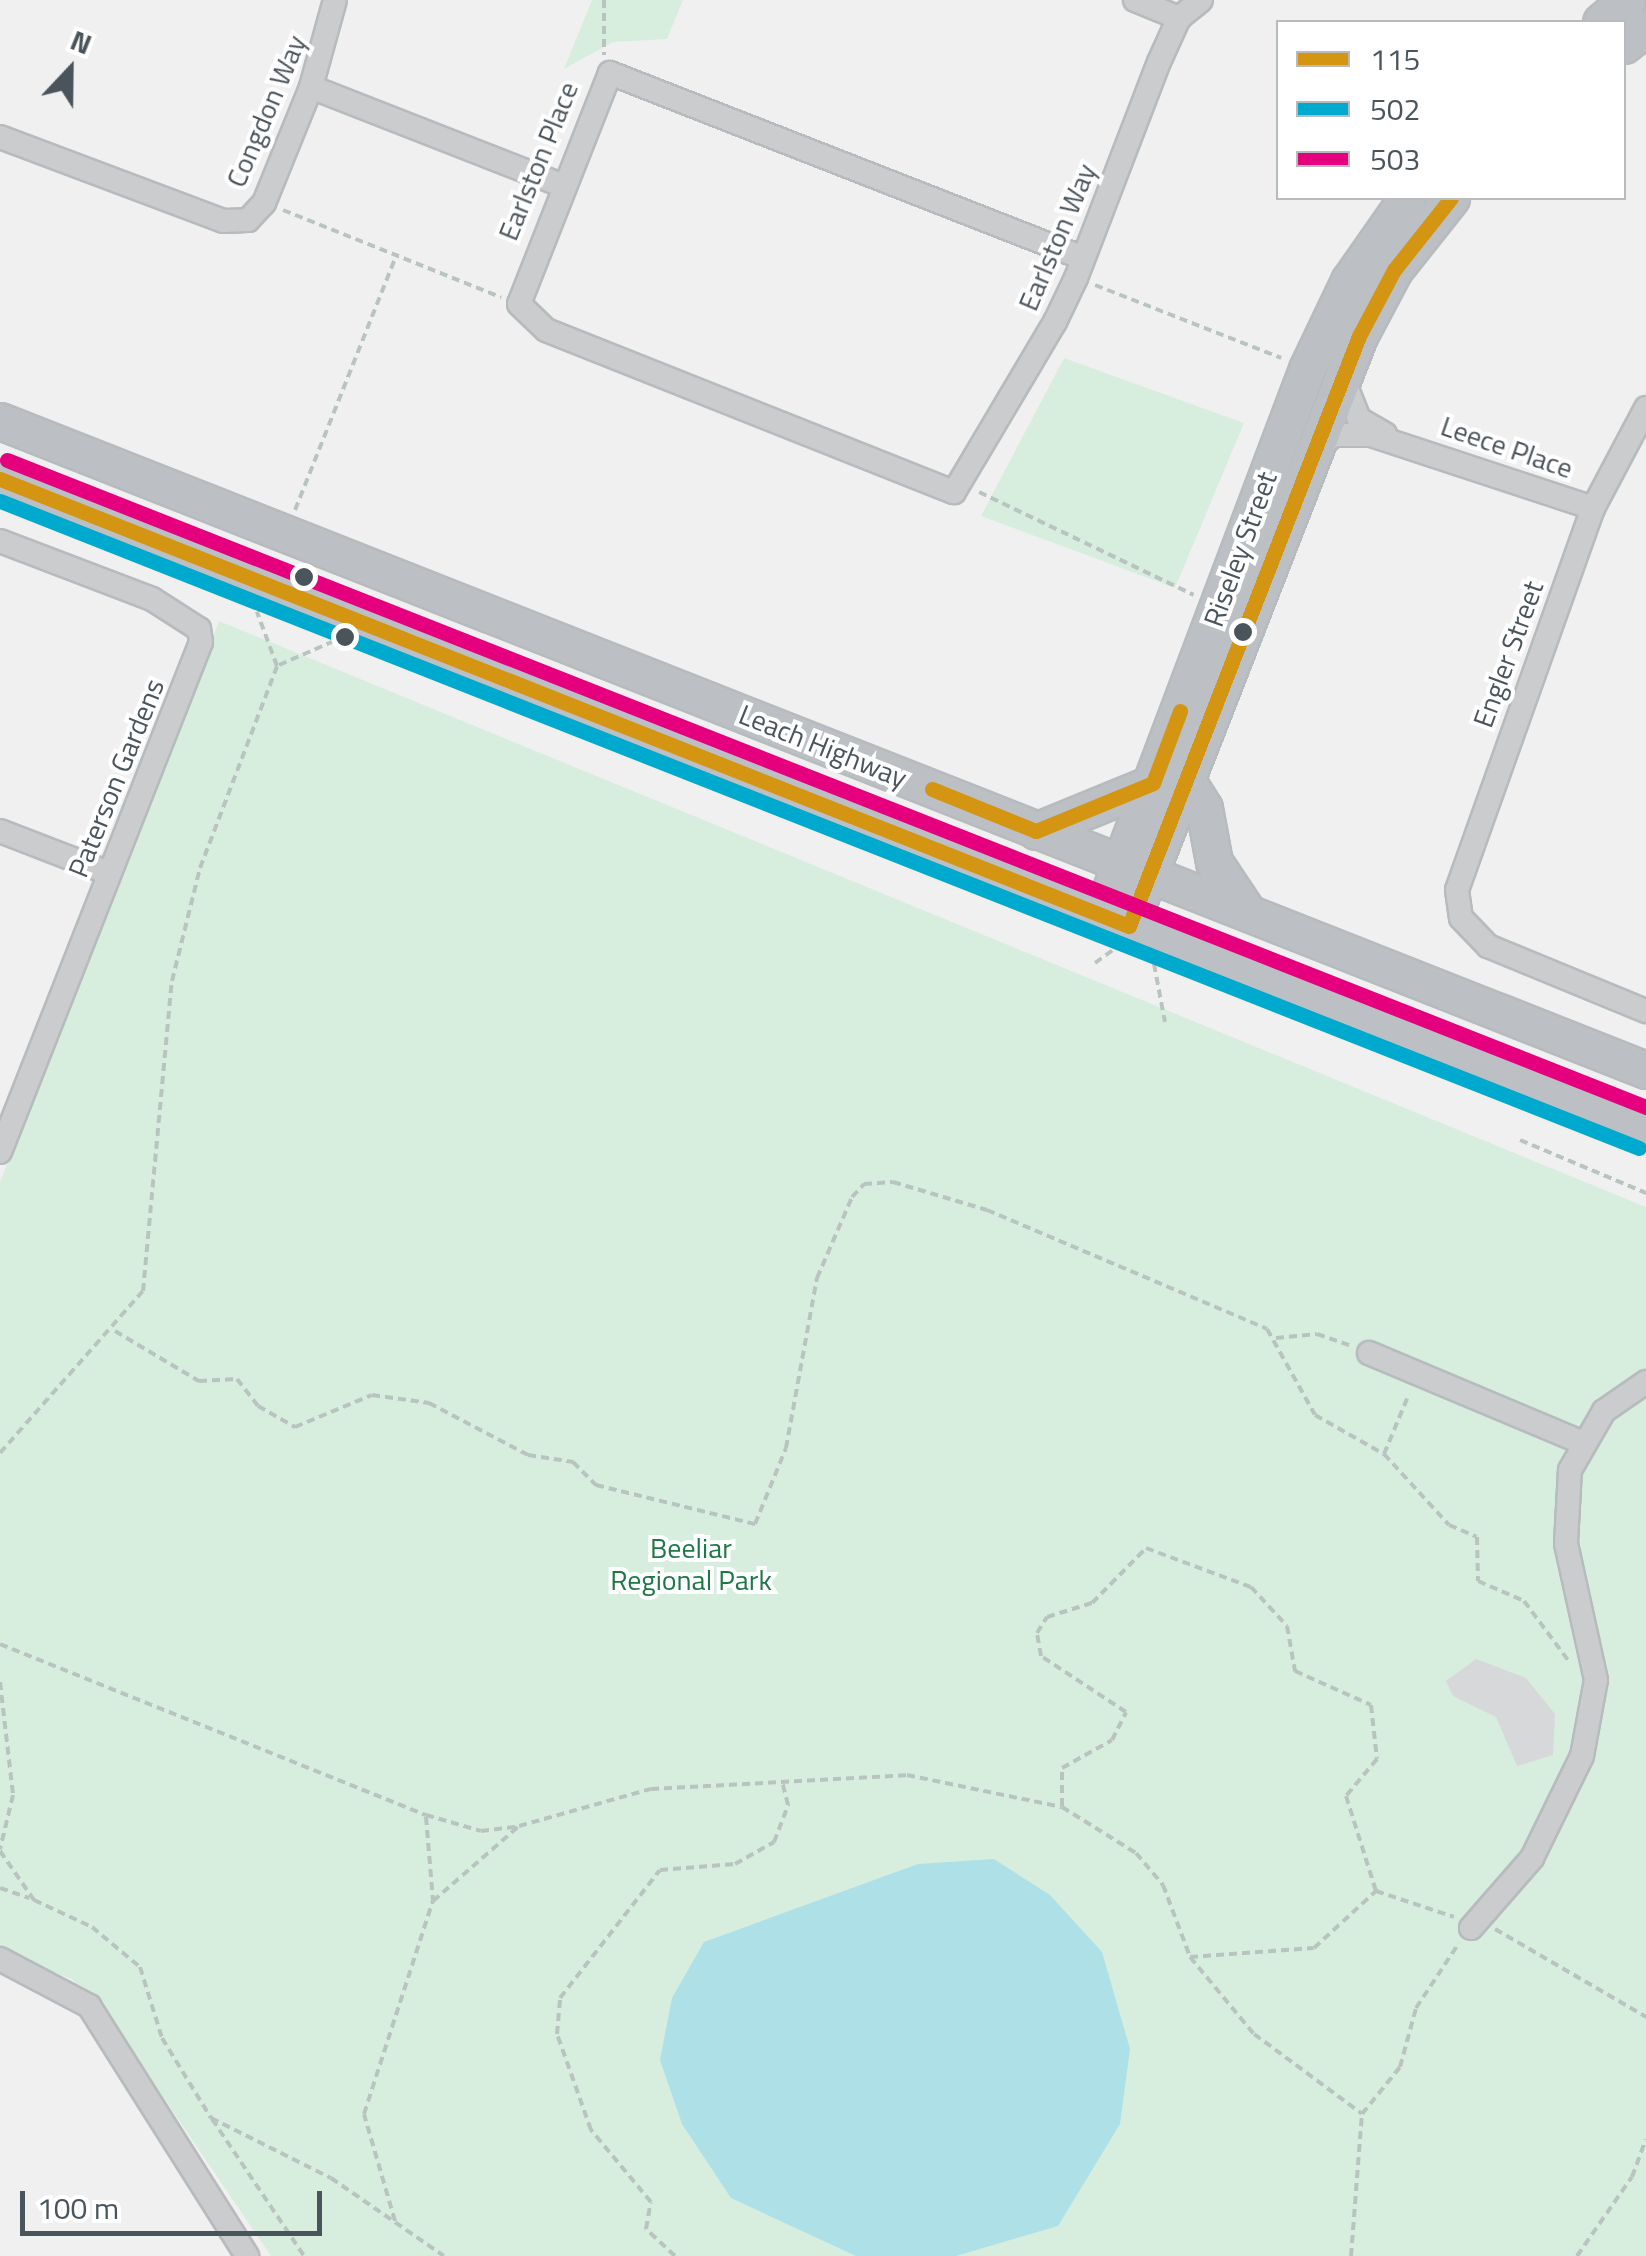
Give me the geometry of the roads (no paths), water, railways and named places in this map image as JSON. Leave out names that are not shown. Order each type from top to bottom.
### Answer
[{"type":"highway","name":"Riseley Street","points":[[1170,782],[1306,369],[1349,282],[1406,200]]},
{"type":"highway","name":"Riseley Street","points":[[1126,931],[1136,869],[1343,374],[1394,270],[1449,200]]},
{"type":"highway","name":"Leach Highway","points":[[0,421],[1646,1070]]},
{"type":"highway","points":[[0,444],[65,471],[66,487],[47,497]]},
{"type":"highway","name":"Leach Highway","points":[[0,479],[1126,931],[1646,1130]]},
{"type":"highway","points":[[179,552],[200,500]]},
{"type":"highway","points":[[1036,830],[1170,782],[1204,808],[1214,862],[1248,913]]},
{"type":"street","name":"Congdon Way","points":[[0,136],[223,221],[248,220],[264,203],[311,87],[335,0]]},
{"type":"street","points":[[1135,0],[1180,18]]},
{"type":"street","name":"Earlston Way","points":[[960,484],[1080,268],[1180,18],[1201,0]]},
{"type":"street","name":"Earlston Place","points":[[960,484],[546,330],[519,304],[559,184],[604,80],[626,77],[1080,268]]},
{"type":"street","points":[[311,87],[559,184]]},
{"type":"street","name":"Leece Place","points":[[1343,374],[1359,419],[1402,442],[1593,508]]},
{"type":"street","name":"Engler Street","points":[[1646,408],[1593,508],[1459,878],[1468,929],[1502,953],[1646,1010]]},
{"type":"street","name":"Leece Place","points":[[1315,448],[1334,435],[1402,442]]},
{"type":"street","name":"Paterson Gardens","points":[[0,541],[152,599],[199,629],[197,659],[108,873],[0,1152]]},
{"type":"street","points":[[0,831],[108,873]]},
{"type":"street","points":[[1369,1353],[1583,1443]]},
{"type":"street","points":[[1471,1928],[1557,1816],[1582,1756],[1596,1680],[1566,1543],[1570,1470],[1604,1411],[1646,1382]]},
{"type":"street","points":[[0,1959],[89,2006],[247,2256]]},
{"type":"water","points":[[994,1859],[1050,1895],[1102,1952],[1130,2049],[1120,2124],[1058,2226],[956,2256],[856,2256],[731,2198],[682,2124],[660,2060],[672,1998],[704,1942],[918,1864]]},
{"type":"park label","name":"Beeliar Regional Park","points":[[691,1564]]}]
